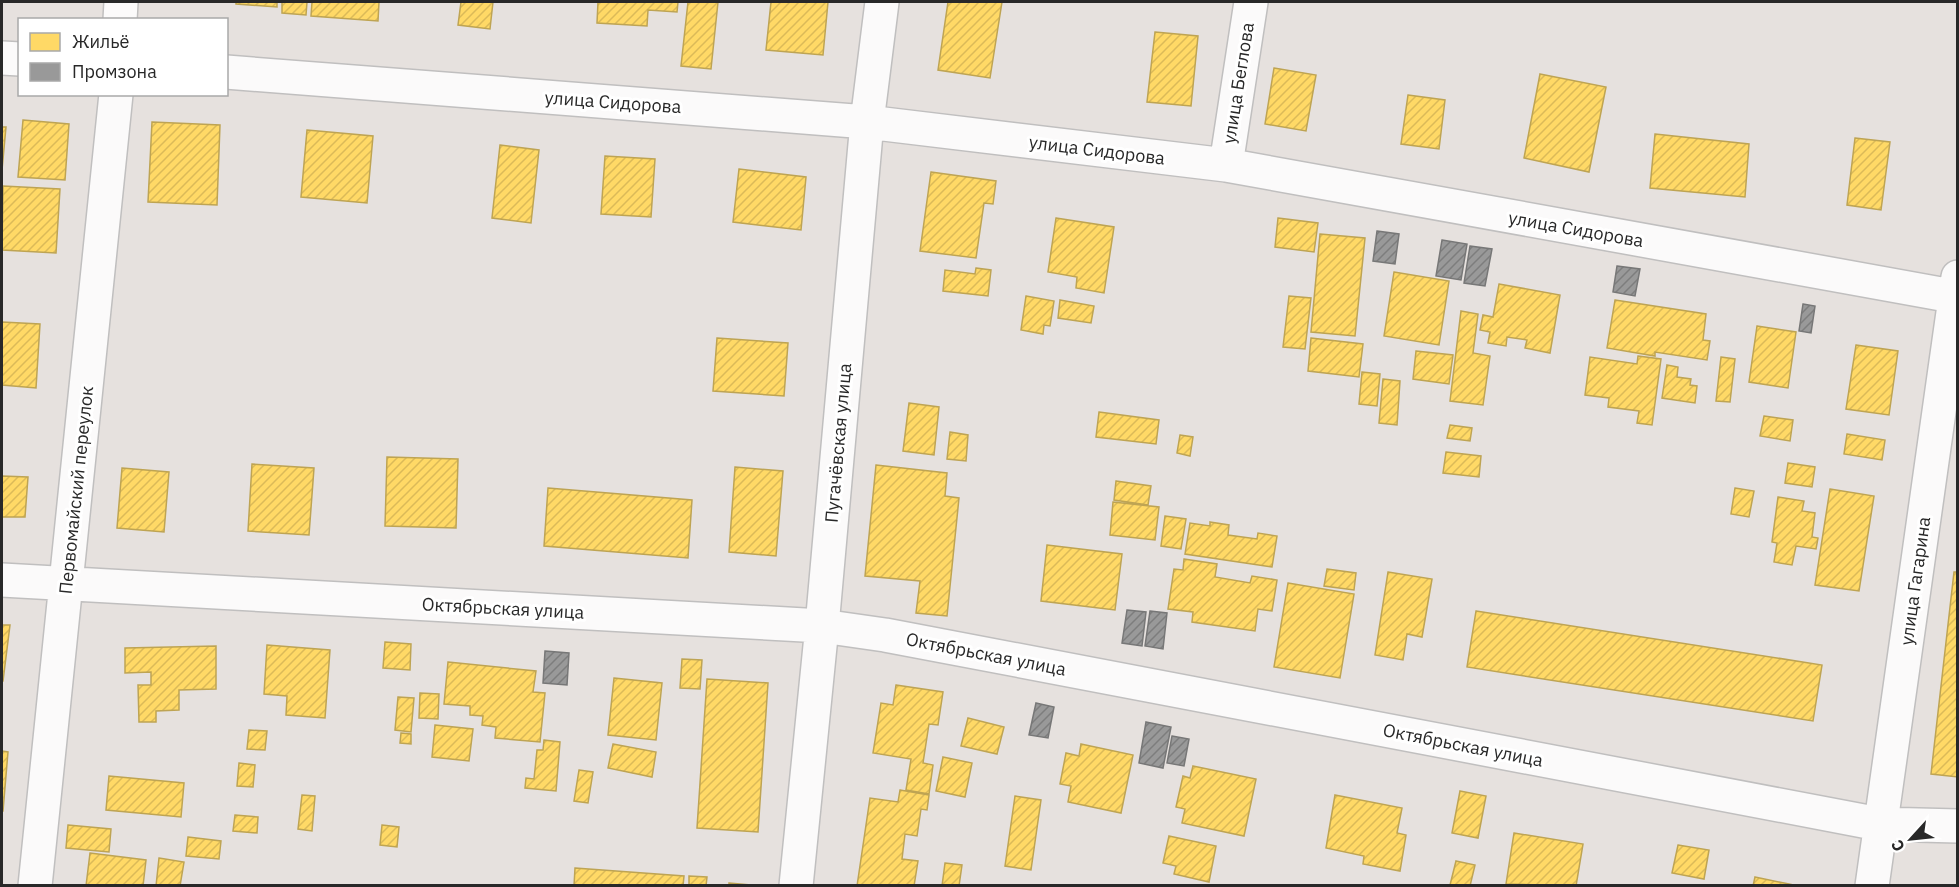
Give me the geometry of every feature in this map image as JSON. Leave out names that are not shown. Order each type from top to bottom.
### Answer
[{"type":"street","points":[[120,18],[121,2]]},
{"type":"street","name":"Пугачёвская улица","points":[[796,885],[822,626],[867,122],[882,2]]},
{"type":"street","name":"улица Беглова","points":[[1226,165],[1251,2]]},
{"type":"street","points":[[2,58],[18,59]]},
{"type":"street","name":"улица Сидорова","points":[[228,72],[867,122],[1226,165],[1956,291]]},
{"type":"street","name":"Первомайский переулок","points":[[35,885],[116,96]]},
{"type":"street","name":"улица Гагарина","points":[[1872,885],[1956,291]]},
{"type":"street","name":"Октябрьская улица","points":[[2,580],[822,626],[885,635],[1880,824],[1958,826]]},
{"type":"building: Жильё","points":[[236,2],[277,2],[277,7],[236,4]]},
{"type":"building: Жильё","points":[[282,2],[307,2],[306,15],[282,13]]},
{"type":"building: Жильё","points":[[312,2],[379,2],[378,21],[311,16]]},
{"type":"building: Жильё","points":[[461,2],[493,2],[490,29],[458,25]]},
{"type":"building: Жильё","points":[[598,2],[678,2],[677,12],[648,10],[647,26],[597,23]]},
{"type":"building: Жильё","points":[[688,2],[718,2],[711,69],[681,66]]},
{"type":"building: Жильё","points":[[771,2],[828,2],[823,55],[766,50]]},
{"type":"building: Жильё","points":[[948,2],[1002,2],[990,78],[938,70]]},
{"type":"building: Жильё","points":[[1155,32],[1198,36],[1191,106],[1147,102]]},
{"type":"building: Жильё","points":[[1274,68],[1316,75],[1306,131],[1265,124]]},
{"type":"building: Жильё","points":[[1540,74],[1606,87],[1589,172],[1524,158]]},
{"type":"building: Жильё","points":[[1408,95],[1445,100],[1439,149],[1401,144]]},
{"type":"building: Жильё","points":[[23,120],[69,124],[65,180],[18,177]]},
{"type":"building: Жильё","points":[[152,122],[220,125],[217,205],[148,202]]},
{"type":"building: Жильё","points":[[2,127],[6,127],[2,170]]},
{"type":"building: Жильё","points":[[307,130],[373,136],[367,203],[301,197]]},
{"type":"building: Жильё","points":[[1655,134],[1749,144],[1745,197],[1650,188]]},
{"type":"building: Жильё","points":[[1855,138],[1890,142],[1881,210],[1847,205]]},
{"type":"building: Жильё","points":[[500,145],[539,150],[531,223],[492,218]]},
{"type":"building: Жильё","points":[[605,156],[655,159],[651,217],[601,214]]},
{"type":"building: Жильё","points":[[739,169],[806,177],[801,230],[733,222]]},
{"type":"building: Жильё","points":[[931,172],[996,181],[993,204],[984,203],[976,258],[920,251]]},
{"type":"building: Жильё","points":[[3,186],[60,189],[56,253],[2,250]]},
{"type":"building: Жильё","points":[[1056,218],[1114,227],[1104,293],[1076,288],[1077,277],[1048,272]]},
{"type":"building: Жильё","points":[[1278,218],[1318,223],[1314,252],[1275,247]]},
{"type":"building: Жильё","points":[[1320,234],[1365,238],[1355,336],[1311,332]]},
{"type":"building: Жильё","points":[[976,268],[991,270],[988,296],[943,291],[945,270],[975,274]]},
{"type":"building: Жильё","points":[[1394,272],[1449,281],[1439,345],[1384,336]]},
{"type":"building: Жильё","points":[[1499,284],[1560,295],[1550,353],[1525,348],[1527,340],[1507,337],[1506,346],[1488,343],[1490,332],[1480,330],[1483,315],[1493,317]]},
{"type":"building: Жильё","points":[[1026,296],[1054,301],[1050,326],[1044,325],[1043,334],[1021,330]]},
{"type":"building: Жильё","points":[[1289,296],[1311,298],[1305,349],[1283,347]]},
{"type":"building: Жильё","points":[[1060,300],[1094,306],[1091,323],[1058,318]]},
{"type":"building: Жильё","points":[[1615,300],[1706,314],[1703,340],[1710,341],[1707,360],[1655,352],[1655,356],[1607,348]]},
{"type":"building: Жильё","points":[[1461,311],[1478,314],[1473,353],[1490,356],[1483,405],[1450,401]]},
{"type":"building: Жильё","points":[[2,322],[40,324],[36,388],[2,385]]},
{"type":"building: Жильё","points":[[1757,326],[1796,332],[1788,388],[1749,382]]},
{"type":"building: Жильё","points":[[717,338],[788,343],[784,396],[713,391]]},
{"type":"building: Жильё","points":[[1311,338],[1363,344],[1359,377],[1308,371]]},
{"type":"building: Жильё","points":[[1856,345],[1898,351],[1889,415],[1846,409]]},
{"type":"building: Жильё","points":[[1416,351],[1453,355],[1449,384],[1413,379]]},
{"type":"building: Жильё","points":[[1638,356],[1661,359],[1652,425],[1637,423],[1639,411],[1608,407],[1609,398],[1585,395],[1590,357],[1637,364]]},
{"type":"building: Жильё","points":[[1721,357],[1735,359],[1730,402],[1716,401]]},
{"type":"building: Жильё","points":[[1667,365],[1678,367],[1677,377],[1691,379],[1690,385],[1697,386],[1695,403],[1662,398]]},
{"type":"building: Жильё","points":[[1362,372],[1380,374],[1377,406],[1359,404]]},
{"type":"building: Жильё","points":[[1383,379],[1400,381],[1397,425],[1379,423]]},
{"type":"building: Жильё","points":[[909,403],[939,407],[934,455],[903,451]]},
{"type":"building: Жильё","points":[[1099,412],[1159,420],[1156,444],[1096,437]]},
{"type":"building: Жильё","points":[[1764,416],[1793,420],[1790,441],[1760,436]]},
{"type":"building: Жильё","points":[[1450,425],[1472,428],[1470,441],[1447,438]]},
{"type":"building: Жильё","points":[[950,432],[968,435],[966,461],[947,459]]},
{"type":"building: Жильё","points":[[1847,434],[1885,440],[1882,460],[1844,454]]},
{"type":"building: Жильё","points":[[1180,435],[1193,437],[1190,456],[1177,453]]},
{"type":"building: Жильё","points":[[1446,452],[1481,456],[1479,477],[1443,473]]},
{"type":"building: Жильё","points":[[387,457],[458,459],[456,528],[385,526]]},
{"type":"building: Жильё","points":[[1788,463],[1815,467],[1812,487],[1785,483]]},
{"type":"building: Жильё","points":[[252,464],[314,468],[309,535],[248,531]]},
{"type":"building: Жильё","points":[[876,465],[947,473],[945,496],[959,498],[947,616],[916,613],[920,581],[865,576]]},
{"type":"building: Жильё","points":[[735,467],[783,471],[776,556],[729,552]]},
{"type":"building: Жильё","points":[[122,468],[169,472],[164,532],[117,528]]},
{"type":"building: Жильё","points":[[2,476],[28,477],[25,517],[2,517]]},
{"type":"building: Жильё","points":[[1116,481],[1151,486],[1148,505],[1114,500]]},
{"type":"building: Жильё","points":[[548,488],[692,500],[688,558],[544,546]]},
{"type":"building: Жильё","points":[[1735,488],[1754,491],[1749,517],[1731,514]]},
{"type":"building: Жильё","points":[[1830,489],[1874,496],[1859,591],[1815,585]]},
{"type":"building: Жильё","points":[[1778,497],[1804,501],[1802,511],[1815,513],[1812,537],[1818,538],[1816,549],[1796,546],[1792,565],[1774,562],[1777,543],[1772,542]]},
{"type":"building: Жильё","points":[[1113,502],[1159,507],[1155,540],[1110,535]]},
{"type":"building: Жильё","points":[[1165,516],[1186,519],[1181,549],[1161,546]]},
{"type":"building: Жильё","points":[[1210,522],[1229,525],[1228,535],[1257,539],[1258,533],[1277,536],[1272,567],[1185,554],[1190,523],[1210,526]]},
{"type":"building: Жильё","points":[[1047,545],[1122,554],[1115,610],[1041,601]]},
{"type":"building: Жильё","points":[[1184,559],[1217,564],[1215,577],[1250,583],[1252,576],[1277,580],[1272,611],[1258,609],[1255,631],[1192,622],[1193,612],[1168,609],[1174,569],[1183,570]]},
{"type":"building: Жильё","points":[[1327,569],[1356,573],[1354,590],[1324,586]]},
{"type":"building: Жильё","points":[[1388,572],[1432,579],[1422,637],[1407,634],[1403,660],[1375,655]]},
{"type":"building: Жильё","points":[[1954,572],[1958,572],[1958,777],[1931,774]]},
{"type":"building: Жильё","points":[[1288,583],[1354,594],[1340,678],[1274,667]]},
{"type":"building: Жильё","points":[[1476,611],[1822,665],[1813,721],[1467,667]]},
{"type":"building: Жильё","points":[[2,625],[10,625],[3,681],[2,681]]},
{"type":"building: Жильё","points":[[385,642],[411,644],[410,670],[383,668]]},
{"type":"building: Жильё","points":[[267,645],[330,650],[325,718],[286,715],[287,696],[264,694]]},
{"type":"building: Жильё","points":[[216,646],[216,689],[179,690],[179,710],[156,711],[156,722],[139,722],[138,685],[151,685],[151,672],[125,673],[125,648]]},
{"type":"building: Жильё","points":[[682,659],[702,660],[700,689],[680,688]]},
{"type":"building: Жильё","points":[[448,662],[536,671],[533,692],[545,693],[540,742],[495,738],[496,727],[482,725],[483,716],[470,715],[470,706],[444,704]]},
{"type":"building: Жильё","points":[[614,678],[662,683],[656,740],[608,735]]},
{"type":"building: Жильё","points":[[707,679],[768,683],[758,832],[697,828]]},
{"type":"building: Жильё","points":[[896,685],[943,692],[938,725],[929,724],[923,763],[933,765],[929,794],[906,790],[911,759],[873,753],[881,703],[893,705]]},
{"type":"building: Жильё","points":[[420,693],[439,694],[438,719],[419,718]]},
{"type":"building: Жильё","points":[[398,697],[414,698],[411,732],[395,730]]},
{"type":"building: Жильё","points":[[968,718],[1004,727],[997,754],[961,746]]},
{"type":"building: Жильё","points":[[435,725],[473,729],[469,761],[432,757]]},
{"type":"building: Жильё","points":[[249,730],[267,731],[265,750],[247,749]]},
{"type":"building: Жильё","points":[[401,733],[411,734],[411,744],[400,743]]},
{"type":"building: Жильё","points":[[544,740],[560,742],[556,791],[525,788],[526,778],[534,779],[537,750],[543,750]]},
{"type":"building: Жильё","points":[[613,744],[656,752],[652,777],[608,768]]},
{"type":"building: Жильё","points":[[1081,744],[1133,755],[1121,813],[1068,802],[1071,786],[1060,784],[1066,753],[1079,756]]},
{"type":"building: Жильё","points":[[2,751],[8,752],[3,811],[2,811]]},
{"type":"building: Жильё","points":[[943,757],[972,763],[965,797],[936,791]]},
{"type":"building: Жильё","points":[[239,763],[255,765],[253,787],[237,786]]},
{"type":"building: Жильё","points":[[1193,766],[1256,779],[1244,836],[1182,823],[1185,809],[1176,807],[1183,776],[1190,778]]},
{"type":"building: Жильё","points":[[579,770],[593,772],[588,803],[574,801]]},
{"type":"building: Жильё","points":[[109,776],[184,783],[181,817],[106,810]]},
{"type":"building: Жильё","points":[[900,790],[929,795],[927,810],[921,809],[917,836],[905,834],[902,859],[918,861],[914,886],[857,886],[870,798],[898,802]]},
{"type":"building: Жильё","points":[[1460,791],[1486,796],[1478,838],[1452,833]]},
{"type":"building: Жильё","points":[[302,795],[315,796],[312,831],[298,829]]},
{"type":"building: Жильё","points":[[1335,795],[1402,808],[1397,833],[1406,835],[1400,871],[1363,864],[1364,856],[1326,848]]},
{"type":"building: Жильё","points":[[1015,796],[1041,800],[1031,870],[1005,866]]},
{"type":"building: Жильё","points":[[235,815],[258,817],[257,833],[233,831]]},
{"type":"building: Жильё","points":[[68,825],[111,829],[109,852],[66,848]]},
{"type":"building: Жильё","points":[[382,825],[399,827],[397,847],[380,845]]},
{"type":"building: Жильё","points":[[1514,833],[1583,844],[1576,886],[1506,884]]},
{"type":"building: Жильё","points":[[1169,836],[1216,846],[1209,882],[1174,874],[1176,866],[1163,863]]},
{"type":"building: Жильё","points":[[188,837],[221,841],[219,859],[186,856]]},
{"type":"building: Жильё","points":[[1678,845],[1709,850],[1704,879],[1672,873]]},
{"type":"building: Жильё","points":[[90,853],[146,860],[143,886],[86,886]]},
{"type":"building: Жильё","points":[[159,858],[184,862],[180,886],[156,886]]},
{"type":"building: Жильё","points":[[1456,861],[1475,865],[1470,886],[1450,885]]},
{"type":"building: Жильё","points":[[945,863],[962,865],[959,886],[942,886]]},
{"type":"building: Жильё","points":[[575,868],[684,876],[683,886],[574,886]]},
{"type":"building: Жильё","points":[[689,876],[707,877],[706,886],[689,886]]},
{"type":"building: Жильё","points":[[1755,877],[1789,884],[1798,886],[1753,886]]},
{"type":"building: Жильё","points":[[729,883],[762,886],[729,886]]},
{"type":"building: Промзона","points":[[1377,231],[1399,234],[1395,264],[1373,261]]},
{"type":"building: Промзона","points":[[1442,240],[1467,244],[1461,280],[1436,276]]},
{"type":"building: Промзона","points":[[1470,246],[1492,249],[1485,286],[1464,283]]},
{"type":"building: Промзона","points":[[1617,266],[1640,269],[1635,296],[1613,292]]},
{"type":"building: Промзона","points":[[1803,304],[1815,306],[1811,333],[1799,331]]},
{"type":"building: Промзона","points":[[1127,610],[1146,612],[1142,646],[1122,643]]},
{"type":"building: Промзона","points":[[1150,611],[1167,613],[1163,649],[1145,646]]},
{"type":"building: Промзона","points":[[545,651],[569,653],[567,685],[543,683]]},
{"type":"building: Промзона","points":[[1036,703],[1054,707],[1048,738],[1029,735]]},
{"type":"building: Промзона","points":[[1146,722],[1171,727],[1163,768],[1139,763]]},
{"type":"building: Промзона","points":[[1172,736],[1189,739],[1184,766],[1167,763]]}]
